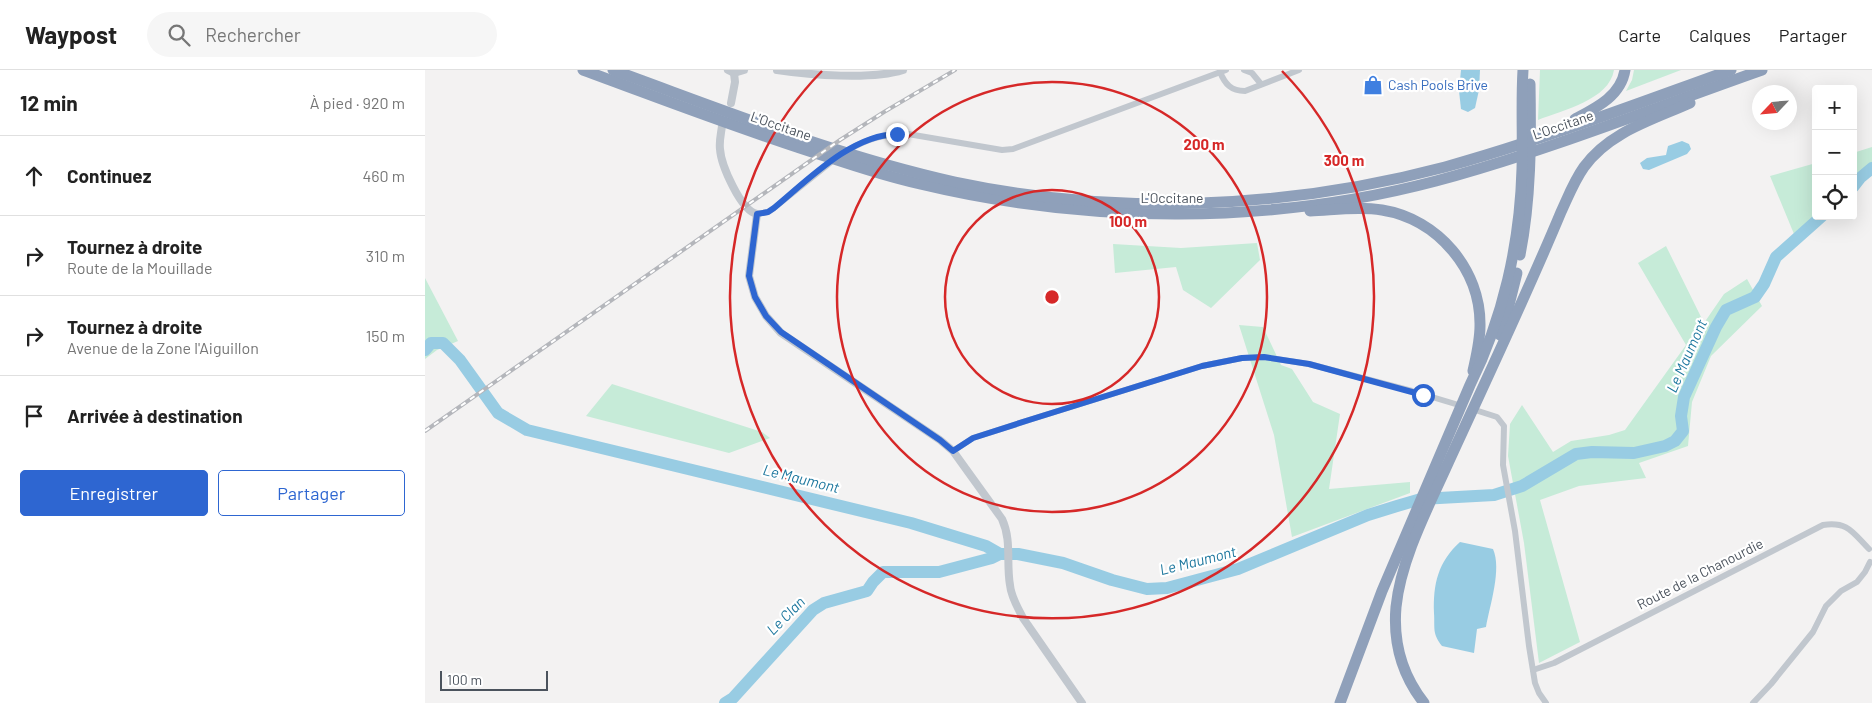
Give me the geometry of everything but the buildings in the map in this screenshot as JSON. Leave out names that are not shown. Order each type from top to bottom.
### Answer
[{"type":"highway","name":"L'Occitane","points":[[583,70],[793,146],[921,185],[1005,202],[1037,206],[1099,212],[1173,214],[1263,210],[1355,197],[1433,182],[1496,164],[1763,70]]},
{"type":"highway","name":"L'Occitane","points":[[613,70],[867,159],[957,182],[1032,194],[1123,202],[1213,202],[1297,195],[1393,179],[1487,154],[1731,70]]},
{"type":"highway","points":[[1424,703],[1412,686],[1403,666],[1398,647],[1396,624],[1399,590],[1419,530],[1483,386],[1493,342],[1513,291],[1523,241],[1526,119],[1523,70]]},
{"type":"highway","points":[[1526,119],[1530,70]]},
{"type":"highway","points":[[1535,138],[1595,109],[1613,94],[1621,82],[1625,70]]},
{"type":"highway","points":[[1340,703],[1382,591],[1470,385],[1583,169],[1603,146],[1626,131],[1763,70]]},
{"type":"highway","points":[[1263,210],[1359,208],[1394,213],[1426,227],[1452,249],[1460,260],[1471,281],[1479,314],[1493,342]]},
{"type":"street","points":[[731,103],[735,82],[731,71],[744,70]]},
{"type":"street","points":[[777,70],[800,73],[873,75],[891,74],[903,70]]},
{"type":"street","points":[[1244,70],[1252,73],[1261,84]]},
{"type":"street","points":[[722,126],[720,150],[725,168],[742,203],[748,211],[757,214],[768,212],[837,158],[870,138],[887,134],[908,134],[1002,150],[1013,149],[1223,71],[1225,84],[1238,91],[1299,70]]},
{"type":"street","points":[[757,214],[749,276],[755,297],[766,316],[781,332],[940,440],[953,451],[1002,519],[1007,529],[1010,587],[1015,604],[1082,703]]},
{"type":"street","points":[[953,451],[973,438],[1202,366],[1232,360],[1264,357],[1309,364],[1412,391],[1497,417],[1504,426],[1503,465],[1510,500],[1533,670],[1539,693],[1546,703]]},
{"type":"street","name":"Route de la Chanourdie","points":[[1533,670],[1554,664],[1823,525],[1835,523],[1848,528],[1870,548]]},
{"type":"street","points":[[1753,703],[1813,632],[1826,606],[1841,591],[1857,582],[1865,572],[1871,562],[1870,548]]},
{"type":"green space","points":[[1540,70],[1614,70],[1604,89],[1594,96],[1572,108],[1538,120]]},
{"type":"green space","points":[[1634,70],[1681,70],[1626,91],[1632,80]]},
{"type":"green space","points":[[1872,147],[1872,170],[1857,183],[1857,175],[1857,152]]},
{"type":"green space","points":[[1812,164],[1812,219],[1794,234],[1770,176]]},
{"type":"green space","points":[[1257,243],[1260,260],[1211,308],[1183,290],[1176,267],[1115,273],[1113,244],[1181,248]]},
{"type":"green space","points":[[1666,246],[1704,323],[1724,294],[1747,279],[1762,306],[1711,356],[1692,402],[1688,446],[1639,463],[1646,478],[1579,486],[1540,500],[1580,642],[1539,663],[1524,543],[1508,456],[1510,424],[1522,405],[1553,452],[1571,441],[1609,435],[1625,430],[1686,345],[1638,263]]},
{"type":"green space","points":[[425,278],[458,341],[437,350],[425,359]]},
{"type":"green space","points":[[1239,325],[1263,327],[1281,365],[1292,369],[1313,402],[1340,414],[1329,489],[1410,482],[1410,493],[1292,537],[1274,435]]},
{"type":"green space","points":[[612,384],[762,432],[770,438],[729,453],[586,416]]},
{"type":"water","points":[[1461,70],[1480,70],[1479,90],[1475,108],[1468,112],[1461,109],[1459,91]]},
{"type":"water","points":[[1682,141],[1689,144],[1691,149],[1687,154],[1649,170],[1643,169],[1640,163],[1647,158],[1666,155],[1668,146]]},
{"type":"water","points":[[1460,542],[1493,549],[1495,557],[1496,577],[1486,627],[1477,629],[1474,653],[1442,646],[1435,631],[1434,602],[1438,574],[1447,557]]},
{"type":"waterway","name":"Le Maumont","points":[[1857,182],[1872,168]]},
{"type":"waterway","name":"Le Maumont","points":[[425,350],[431,343],[443,343],[460,360],[498,413],[527,430],[911,523],[986,546],[1000,554],[1018,554],[1063,563],[1112,580],[1147,589],[1167,588],[1238,569],[1368,515],[1421,499],[1494,495],[1522,486],[1576,454],[1592,452],[1634,453],[1665,446],[1675,441],[1683,431],[1681,416],[1684,397],[1716,327],[1726,310],[1755,297],[1764,284],[1776,257],[1818,220]]},
{"type":"waterway","name":"Le Clan","points":[[725,703],[733,698],[813,610],[824,603],[867,591],[883,572],[939,572],[992,558],[1000,554]]},
{"type":"railway","points":[[425,431],[840,140],[955,70]]},
{"type":"place","name":"Cash Pools Brive","points":[[1373,85]]},
{"type":"route","points":[[897,134],[870,138],[856,145],[774,208],[763,214],[757,214],[749,276],[755,297],[766,316],[781,332],[940,440],[953,451],[973,438],[1202,366],[1242,358],[1264,357],[1309,364],[1423,395]]}]
